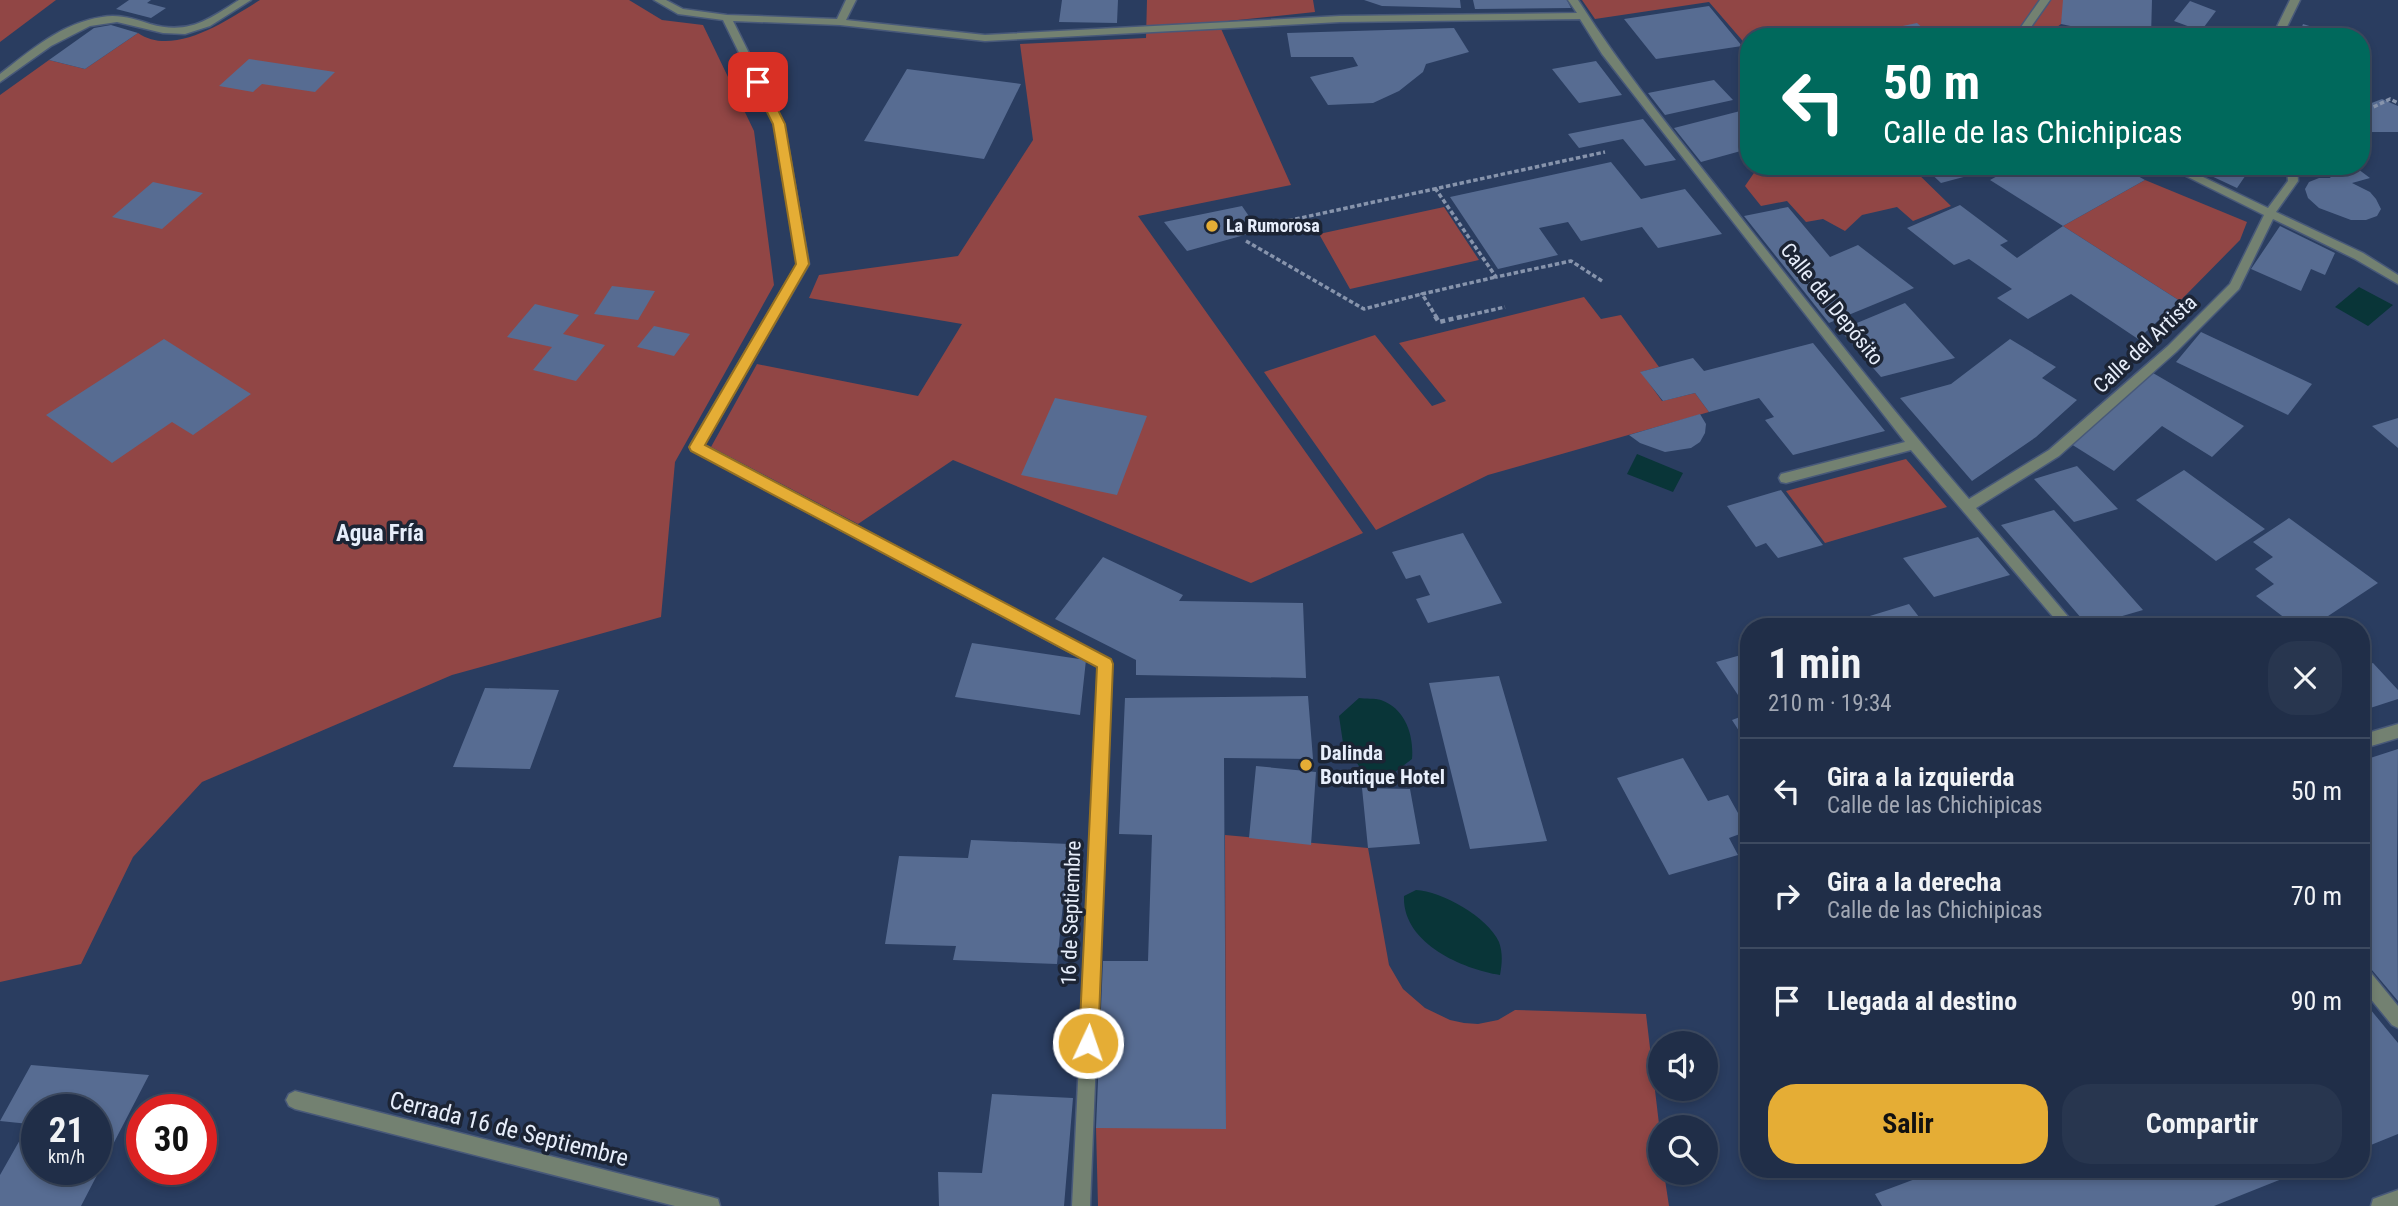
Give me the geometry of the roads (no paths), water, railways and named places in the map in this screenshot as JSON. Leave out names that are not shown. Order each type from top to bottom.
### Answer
[{"type":"street","points":[[0,79],[77,26],[123,18],[166,31],[182,31],[213,21],[246,0]]},
{"type":"street","points":[[659,0],[681,12],[727,19],[840,22],[985,38],[1340,19],[1581,16]]},
{"type":"street","points":[[840,22],[850,0]]},
{"type":"street","name":"Calle del Depósito","points":[[1573,0],[1581,16],[1648,107],[1914,444],[2062,618]]},
{"type":"street","points":[[2026,28],[2045,0]]},
{"type":"street","points":[[2281,28],[2295,0]]},
{"type":"street","name":"16 de Septiembre","points":[[727,19],[779,124],[803,264],[696,447],[1105,664],[1081,1206]]},
{"type":"street","points":[[2190,175],[2359,256],[2398,280]]},
{"type":"street","name":"Calle del Artista","points":[[1969,506],[2054,453],[2172,349],[2235,286],[2270,213],[2293,181],[2293,175]]},
{"type":"street","points":[[1786,478],[1914,444]]},
{"type":"street","points":[[2370,739],[2398,731]]},
{"type":"street","points":[[2370,985],[2398,1019]]},
{"type":"street","name":"Cerrada 16 de Septiembre","points":[[295,1100],[711,1206]]},
{"type":"street","points":[[2380,1206],[2398,1199]]},
{"type":"place","name":"La Rumorosa","points":[[1212,226]]},
{"type":"place","name":"Dalinda Boutique Hotel","points":[[1306,765]]},
{"type":"district","name":"Agua Fría","points":[[380,533]]}]
